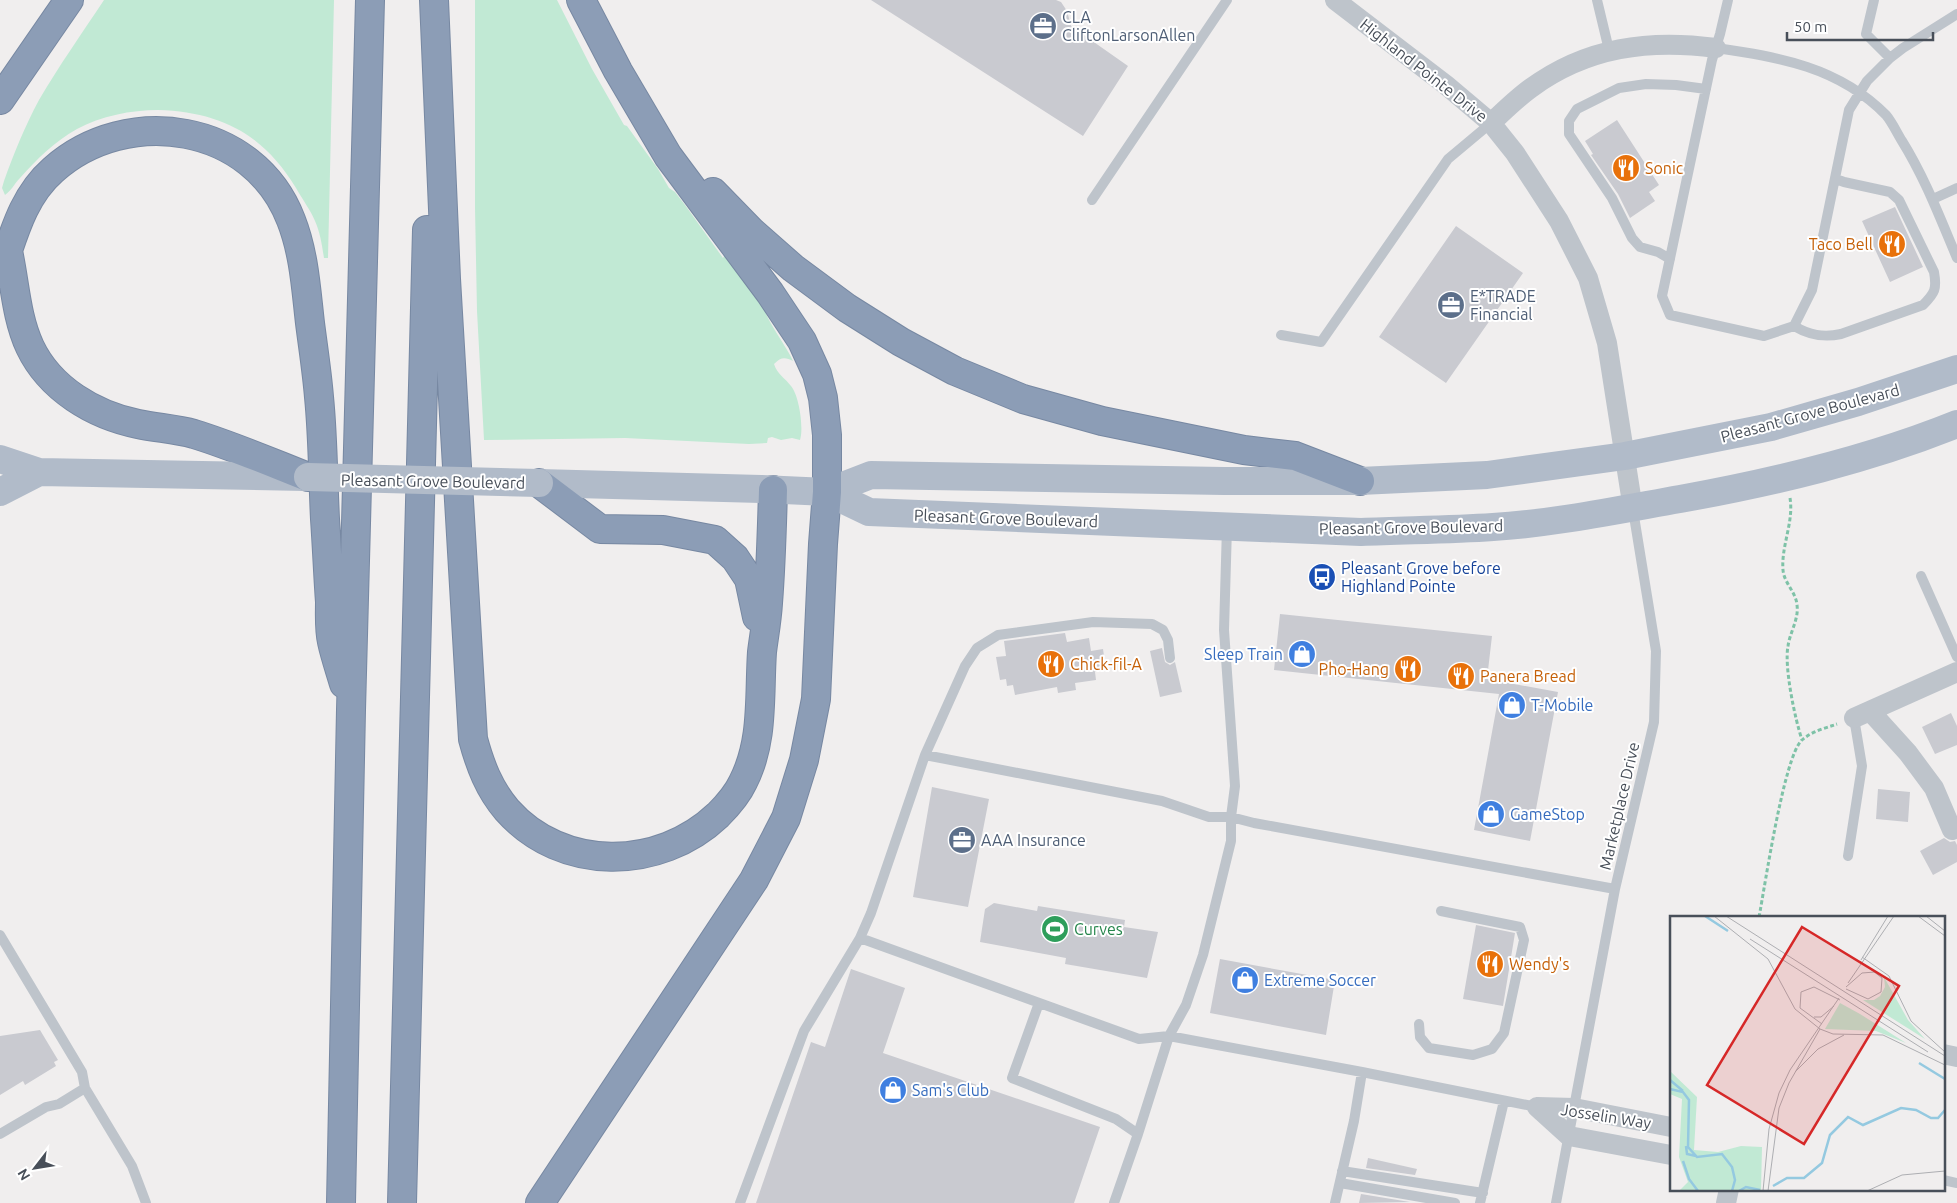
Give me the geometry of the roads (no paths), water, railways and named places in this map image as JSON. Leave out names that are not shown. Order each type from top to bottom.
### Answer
[{"type":"highway","points":[[0,100],[69,0]]},
{"type":"highway","points":[[341,1203],[351,710],[370,0]]},
{"type":"highway","points":[[434,0],[446,279],[473,739],[480,765],[492,788],[507,810],[525,826],[546,840],[570,850],[596,856],[611,857],[642,854],[667,848],[691,837],[730,803],[743,783],[754,758],[759,732],[762,653],[768,604],[773,490]]},
{"type":"highway","points":[[402,1203],[434,0]]},
{"type":"highway","points":[[540,1203],[754,880],[786,818],[804,760],[816,700],[827,492],[827,435],[823,398],[817,374],[802,341],[770,293],[668,156],[618,71],[580,0]]},
{"type":"highway","points":[[643,112],[721,200],[793,268],[855,313],[901,342],[955,370],[1023,399],[1093,419],[1244,450],[1295,456],[1360,481]]},
{"type":"highway","points":[[308,478],[232,446],[180,430],[138,424],[113,417],[93,409],[57,385],[41,365],[31,348],[21,324],[4,262],[14,229],[25,206],[52,170],[88,146],[109,137],[130,132],[174,131],[196,135],[219,144],[254,167],[280,198],[291,218],[303,264],[319,397],[332,640],[351,710]]},
{"type":"highway","points":[[539,483],[600,529],[663,530],[715,540],[735,558],[749,579],[755,600],[762,653]]},
{"type":"main road","name":"Pleasant Grove Boulevard","points":[[0,459],[39,472],[539,483],[827,492],[871,475],[1214,481],[1360,481],[1487,475],[1625,456],[1771,427],[1858,402],[1957,369]]},
{"type":"main road","name":"Pleasant Grove Boulevard","points":[[827,492],[869,512],[1361,532],[1468,528],[1585,517],[1787,478],[1876,453],[1957,424]]},
{"type":"main road","name":"Pleasant Grove Boulevard","points":[[0,492],[39,472]]},
{"type":"street","name":"Highland Pointe Drive","points":[[1335,0],[1446,85],[1491,123],[1515,153],[1559,221],[1588,278],[1607,343],[1633,508]]},
{"type":"street","points":[[1491,123],[1532,88],[1551,75],[1608,50],[1657,44],[1687,44],[1716,48]]},
{"type":"street","points":[[1952,830],[1934,788],[1908,753],[1862,715],[1957,672]]},
{"type":"street","points":[[1944,1054],[1957,1057]]},
{"type":"street","name":"Josselin Way","points":[[1537,1108],[1574,1108],[1670,1128]]},
{"type":"street","name":"Josselin Way","points":[[1537,1108],[1569,1136],[1670,1155]]},
{"type":"street","points":[[1726,1203],[1729,1190]]},
{"type":"lane","points":[[1092,200],[1227,0]]},
{"type":"lane","points":[[1597,0],[1608,50]]},
{"type":"lane","points":[[1728,0],[1706,90],[1662,296],[1670,316],[1764,336],[1794,326],[1812,290],[1836,179],[1847,117],[1859,93],[1867,81],[1890,58],[1957,14]]},
{"type":"lane","points":[[1874,0],[1866,34],[1890,58]]},
{"type":"lane","points":[[1716,48],[1783,59],[1817,69],[1859,93],[1887,116],[1914,160],[1933,199],[1957,258]]},
{"type":"lane","points":[[1670,260],[1658,252],[1640,247],[1632,238],[1612,198],[1569,134],[1569,121],[1578,109],[1619,88],[1646,84],[1676,85],[1706,90]]},
{"type":"lane","points":[[1281,335],[1321,342],[1448,159],[1491,123]]},
{"type":"lane","points":[[1794,326],[1808,334],[1830,337],[1841,334],[1923,305],[1932,296],[1936,285],[1934,272],[1899,200],[1890,192],[1836,179]]},
{"type":"lane","points":[[1933,199],[1957,188]]},
{"type":"lane","name":"Marketplace Drive","points":[[1569,1136],[1616,888],[1654,722],[1656,652],[1633,508]]},
{"type":"lane","points":[[1114,1203],[1169,1036],[1186,1005],[1203,956],[1231,841],[1231,817],[1235,786],[1224,630],[1226,526]]},
{"type":"lane","points":[[1921,576],[1957,656]]},
{"type":"lane","points":[[740,1203],[804,1031],[860,938],[871,913],[925,755],[965,666],[978,648],[998,636],[1093,622],[1152,624],[1164,630],[1168,640],[1170,658]]},
{"type":"lane","points":[[1848,856],[1862,766],[1862,715]]},
{"type":"lane","points":[[925,755],[1162,801],[1209,817],[1231,817],[1254,823],[1616,888]]},
{"type":"lane","points":[[1419,1024],[1420,1037],[1429,1048],[1473,1055],[1492,1049],[1504,1033],[1524,940],[1520,927],[1441,911]]},
{"type":"lane","points":[[0,935],[82,1072],[85,1088],[132,1166],[146,1203]]},
{"type":"lane","points":[[860,938],[1139,1039],[1169,1036],[1362,1072],[1537,1108]]},
{"type":"lane","points":[[1039,1003],[1012,1078],[1116,1119],[1138,1134]]},
{"type":"lane","points":[[1335,1203],[1362,1072]]},
{"type":"lane","points":[[0,1134],[46,1107],[60,1104],[85,1088]]},
{"type":"lane","points":[[1342,1171],[1482,1198],[1504,1101]]},
{"type":"lane","points":[[1556,1203],[1569,1136]]},
{"type":"lane","points":[[1944,1180],[1957,1183]]},
{"type":"lane","points":[[1340,1183],[1455,1203]]},
{"type":"place","name":"CLA CliftonLarsonAllen","points":[[1043,26]]},
{"type":"place","name":"Sonic","points":[[1626,168]]},
{"type":"place","name":"Taco Bell","points":[[1892,244]]},
{"type":"place","name":"E*TRADE Financial","points":[[1451,305]]},
{"type":"place","name":"Pleasant Grove before Highland Pointe","points":[[1322,577]]},
{"type":"place","name":"Sleep Train","points":[[1302,654]]},
{"type":"place","name":"Chick-fil-A","points":[[1051,664]]},
{"type":"place","name":"Pho-Hang","points":[[1408,669]]},
{"type":"place","name":"Panera Bread","points":[[1461,676]]},
{"type":"place","name":"T-Mobile","points":[[1512,705]]},
{"type":"place","name":"GameStop","points":[[1491,814]]},
{"type":"place","name":"AAA Insurance","points":[[962,840]]},
{"type":"place","name":"Curves","points":[[1055,929]]},
{"type":"place","name":"Wendy's","points":[[1490,964]]},
{"type":"place","name":"Extreme Soccer","points":[[1245,980]]},
{"type":"place","name":"Sam's Club","points":[[893,1090]]}]
